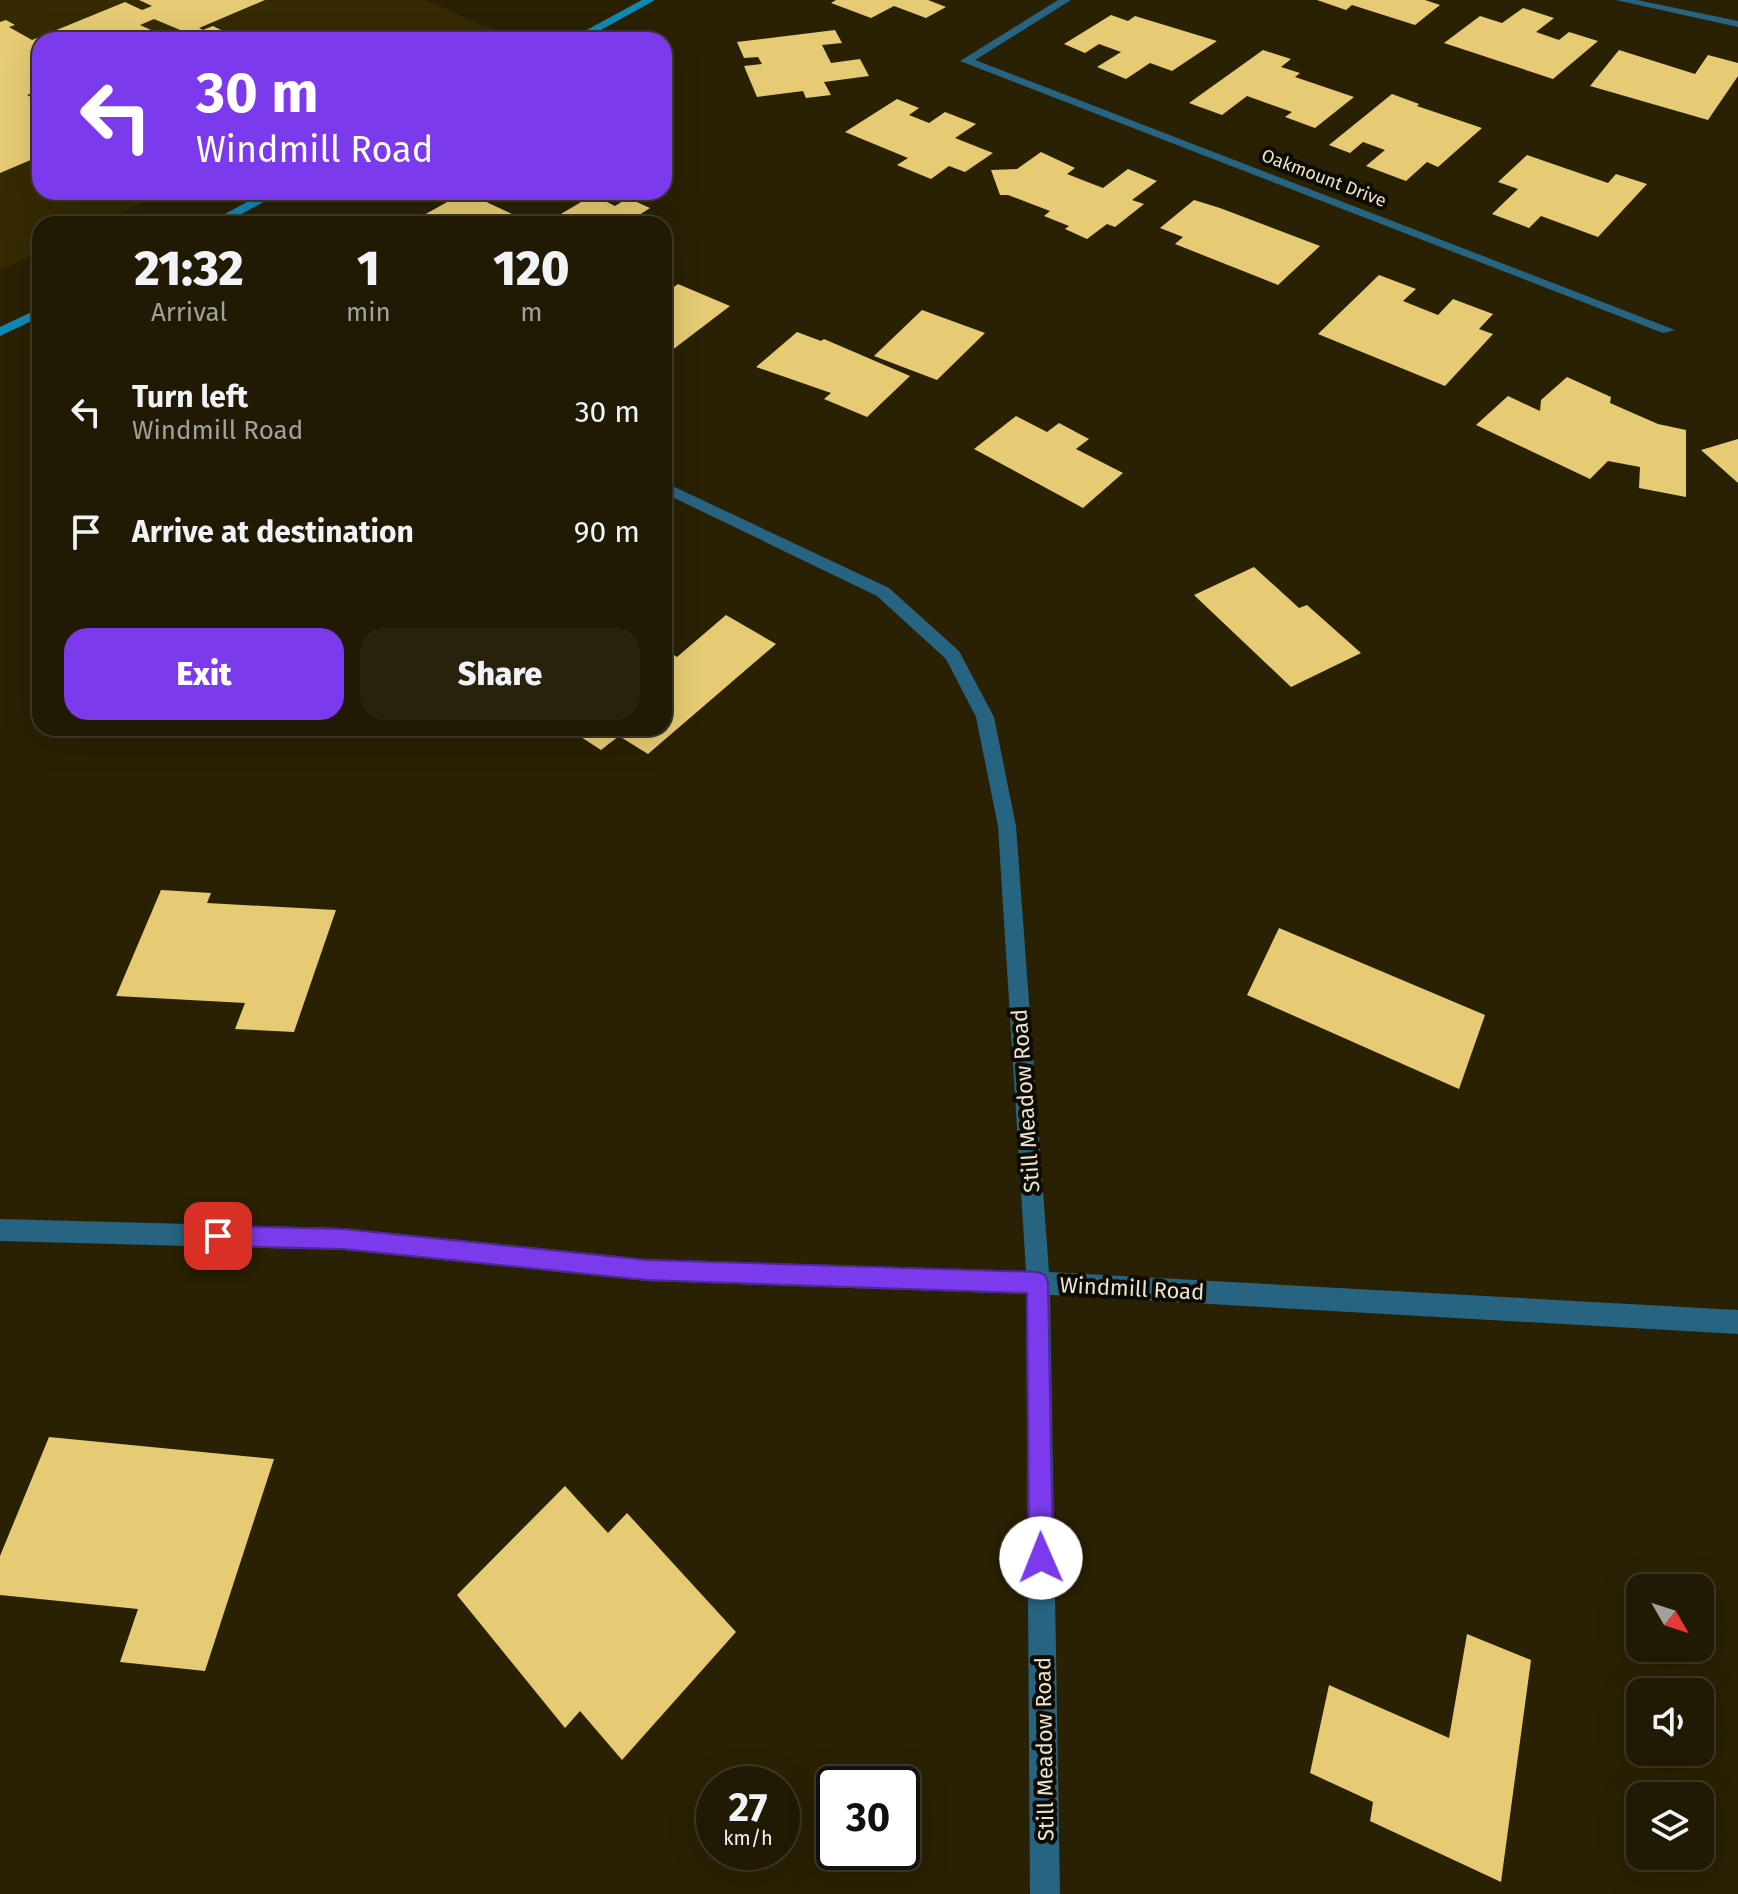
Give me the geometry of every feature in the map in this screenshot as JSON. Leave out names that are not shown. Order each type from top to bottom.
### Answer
[{"type":"street","points":[[589,32],[650,0]]},
{"type":"street","name":"Oakmount Drive","points":[[1066,0],[966,61],[1668,330]]},
{"type":"street","points":[[1621,0],[1738,24]]},
{"type":"street","points":[[229,216],[260,200]]},
{"type":"street","points":[[0,332],[32,316]]},
{"type":"street","name":"Still Meadow Road","points":[[672,491],[883,592],[953,655],[985,717],[1007,826],[1038,1283],[1045,1894]]},
{"type":"street","name":"Windmill Road","points":[[0,1230],[343,1239],[647,1270],[1038,1283],[1738,1322]]},
{"type":"shaded area","points":[[0,0],[425,0],[496,31],[32,32],[32,200],[146,200],[114,216],[32,216],[32,256],[0,271]]},
{"type":"building","points":[[139,0],[265,0],[199,28],[203,30],[213,26],[223,31],[221,32],[185,32],[154,19],[140,25],[155,32],[52,32],[125,2],[142,10],[152,6]]},
{"type":"building","points":[[836,0],[928,0],[946,7],[926,18],[894,6],[871,18],[831,3]]},
{"type":"building","points":[[1317,0],[1425,0],[1440,5],[1415,25],[1352,5],[1346,10]]},
{"type":"building","points":[[1523,8],[1554,18],[1536,32],[1559,40],[1569,32],[1598,41],[1553,79],[1444,43],[1480,16],[1502,23]]},
{"type":"building","points":[[1111,15],[1128,21],[1135,16],[1217,41],[1172,71],[1150,63],[1126,79],[1097,67],[1121,52],[1099,44],[1085,53],[1064,44]]},
{"type":"building","points":[[6,20],[15,25],[9,27],[32,40],[32,93],[27,95],[32,98],[32,159],[0,173],[0,22]]},
{"type":"building","points":[[835,30],[842,43],[822,45],[831,63],[860,59],[869,76],[824,82],[831,95],[806,98],[803,91],[757,97],[744,66],[762,64],[758,57],[744,58],[737,42]]},
{"type":"building","points":[[1263,50],[1291,59],[1281,67],[1300,73],[1295,77],[1354,97],[1315,128],[1285,117],[1292,112],[1247,96],[1222,115],[1189,103]]},
{"type":"building","points":[[1619,50],[1695,74],[1708,55],[1738,63],[1738,76],[1708,120],[1590,86]]},
{"type":"building","points":[[1392,94],[1482,128],[1438,167],[1427,162],[1406,181],[1366,166],[1385,150],[1363,142],[1350,153],[1329,145]]},
{"type":"building","points":[[897,99],[919,108],[909,115],[929,123],[945,112],[976,124],[955,138],[993,153],[965,172],[949,166],[931,179],[897,165],[908,158],[845,132]]},
{"type":"building","points":[[1041,152],[1075,168],[1067,174],[1103,188],[1128,169],[1157,181],[1132,200],[1144,204],[1115,227],[1107,224],[1087,239],[1065,229],[1069,226],[1044,216],[1050,211],[1008,195],[1000,195],[991,170],[1017,169]]},
{"type":"building","points":[[1527,155],[1608,183],[1616,174],[1647,184],[1598,237],[1541,216],[1529,228],[1492,214],[1518,189],[1498,182]]},
{"type":"building","points":[[451,200],[482,200],[516,216],[422,216]]},
{"type":"building","points":[[585,200],[603,200],[615,206],[625,200],[632,200],[650,208],[638,216],[558,216]]},
{"type":"building","points":[[1194,200],[1320,246],[1278,285],[1175,244],[1183,237],[1160,228]]},
{"type":"building","points":[[1379,275],[1416,289],[1403,301],[1438,315],[1453,299],[1493,314],[1479,329],[1493,334],[1445,386],[1318,334]]},
{"type":"building","points":[[678,284],[730,306],[672,350],[672,288]]},
{"type":"building","points":[[922,310],[985,333],[937,380],[874,356]]},
{"type":"building","points":[[797,332],[821,341],[824,339],[910,376],[867,417],[824,399],[831,393],[756,367]]},
{"type":"building","points":[[1567,377],[1611,397],[1610,403],[1658,424],[1686,430],[1686,497],[1639,488],[1640,467],[1608,461],[1590,479],[1476,425],[1508,396],[1540,411],[1541,400]]},
{"type":"building","points":[[1016,416],[1047,432],[1059,423],[1089,439],[1076,449],[1123,473],[1083,508],[974,449]]},
{"type":"building","points":[[1738,439],[1738,483],[1701,450]]},
{"type":"building","points":[[1254,567],[1299,608],[1307,605],[1361,653],[1291,687],[1194,595]]},
{"type":"building","points":[[726,615],[776,644],[672,733],[672,654],[677,657]]},
{"type":"building","points":[[579,736],[619,736],[601,750]]},
{"type":"building","points":[[619,736],[669,736],[648,754]]},
{"type":"building","points":[[161,890],[211,893],[207,903],[336,910],[294,1032],[235,1029],[245,1003],[116,996]]},
{"type":"building","points":[[1279,928],[1485,1015],[1459,1089],[1247,995]]},
{"type":"building","points":[[49,1437],[274,1459],[205,1671],[120,1662],[138,1609],[0,1595],[0,1556]]},
{"type":"building","points":[[565,1486],[608,1533],[627,1513],[736,1632],[622,1760],[580,1711],[565,1728],[457,1595]]},
{"type":"building","points":[[1467,1634],[1531,1660],[1501,1882],[1370,1821],[1373,1802],[1310,1773],[1329,1685],[1449,1738]]},
{"type":"route","points":[[218,1236],[343,1239],[647,1270],[1038,1283],[1041,1558]]}]
